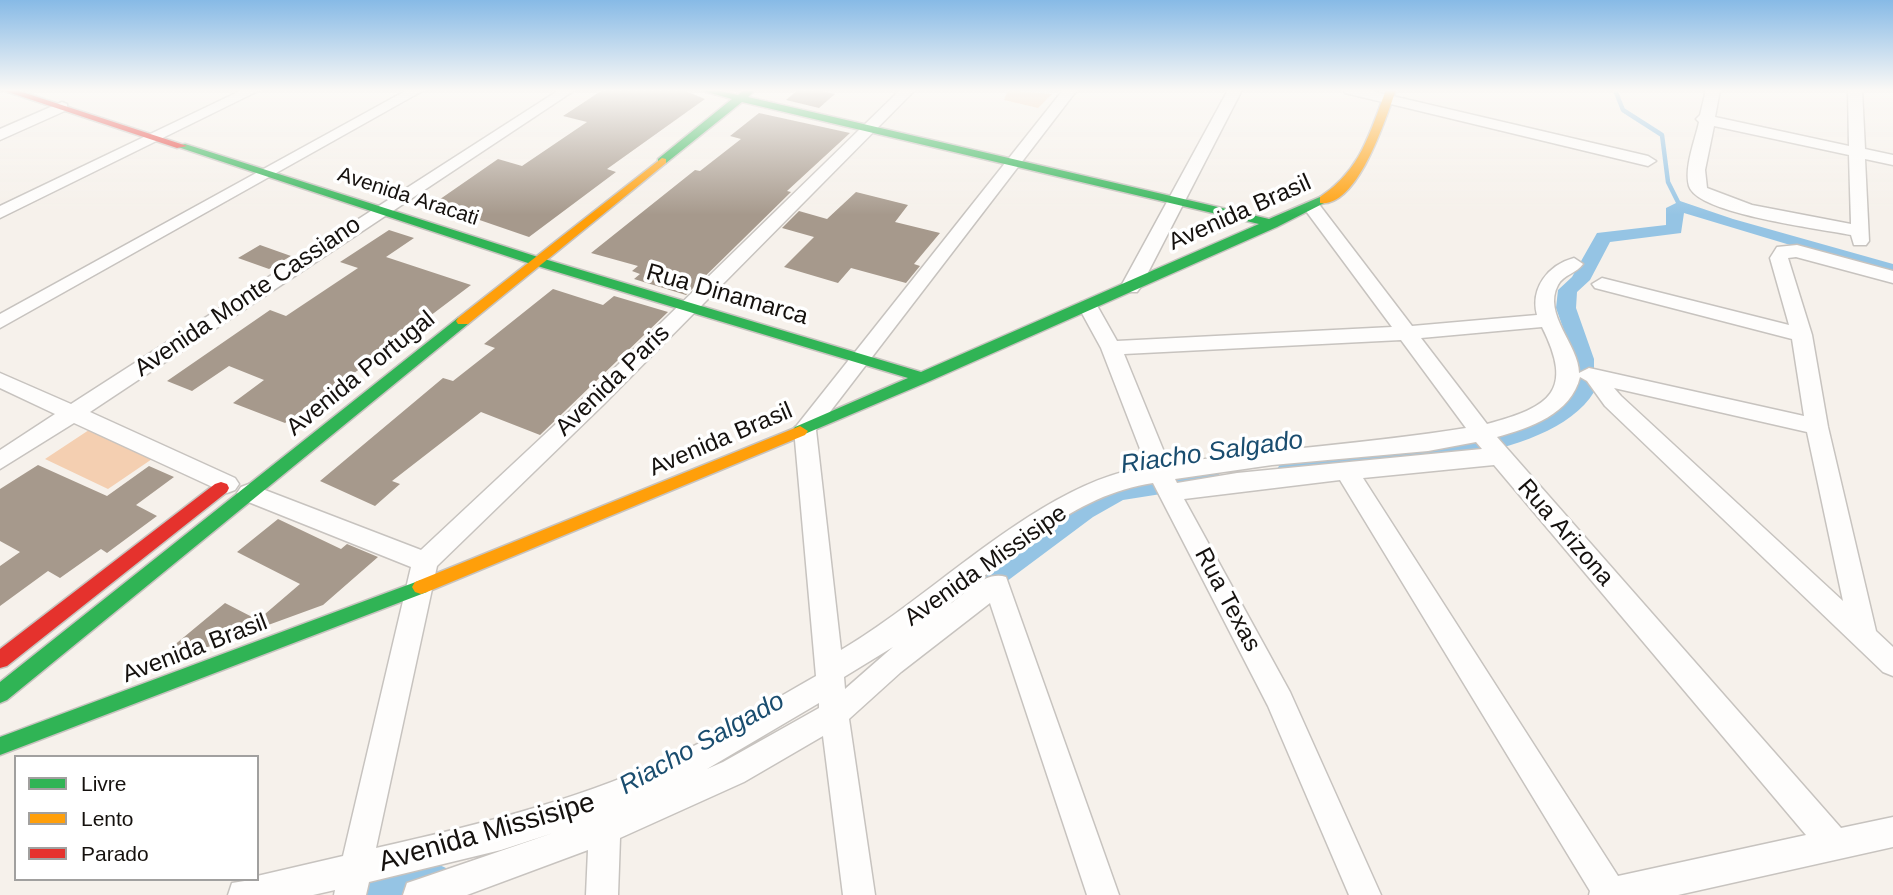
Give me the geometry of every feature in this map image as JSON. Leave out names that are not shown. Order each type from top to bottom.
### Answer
[{"type":"street","name":"Avenida Aracati","points":[[141,132],[516,255]]},
{"type":"street","points":[[0,213],[168,132]]},
{"type":"street","points":[[0,322],[341,132]]},
{"type":"street","name":"Avenida Monte Cassiano","points":[[0,461],[501,132]]},
{"type":"street","points":[[580,206],[682,132]]},
{"type":"street","name":"Avenida Portugal","points":[[0,660],[536,261],[689,132]]},
{"type":"street","name":"Avenida Paris","points":[[422,575],[863,132]]},
{"type":"street","points":[[882,132],[1273,224]]},
{"type":"street","points":[[859,895],[832,693],[805,429],[866,359],[1036,132]]},
{"type":"street","points":[[1130,288],[1213,132]]},
{"type":"street","name":"Avenida Brasil","points":[[0,746],[422,575],[805,429],[1312,207],[1340,192],[1362,169],[1377,132]]},
{"type":"street","points":[[1537,132],[1648,161]]},
{"type":"street","points":[[1703,132],[1697,182],[1703,194],[1726,204],[1859,236],[1856,132]]},
{"type":"street","points":[[1763,132],[1893,160]]},
{"type":"street","name":"Rua Arizona","points":[[1312,207],[1490,445],[1835,845]]},
{"type":"street","points":[[496,271],[538,238]]},
{"type":"street","points":[[1864,636],[1817,427],[1802,335],[1779,258],[1784,251],[1797,251],[1893,277]]},
{"type":"street","name":"Rua Dinamarca","points":[[516,255],[925,378]]},
{"type":"street","points":[[1490,445],[1555,402],[1565,391],[1569,378],[1567,358],[1547,320],[1544,301],[1547,286],[1574,264]]},
{"type":"street","points":[[1602,284],[1802,335]]},
{"type":"street","name":"Rua Texas","points":[[1088,306],[1111,348],[1166,485],[1280,701],[1365,895]]},
{"type":"street","points":[[1111,348],[1408,333],[1547,320]]},
{"type":"street","points":[[1817,427],[1591,376],[1613,401],[1893,664]]},
{"type":"street","points":[[0,380],[238,484],[422,575],[352,883]]},
{"type":"street","name":"Avenida Missisipe","points":[[419,895],[605,828],[726,777],[832,693],[912,619],[996,554],[1104,485],[1125,478],[1166,485],[1347,472],[1490,445]]},
{"type":"street","name":"Avenida Missisipe","points":[[1166,485],[1273,457],[1405,446],[1490,445]]},
{"type":"street","points":[[1347,472],[1609,895],[1893,832]]},
{"type":"street","name":"Avenida Portugal","points":[[0,694],[238,484]]},
{"type":"street","points":[[997,584],[1103,895]]},
{"type":"street","name":"Avenida Missisipe","points":[[244,895],[352,883],[586,807],[697,759],[893,663],[997,584]]},
{"type":"street","points":[[603,895],[605,828]]},
{"type":"shaded area","points":[[92,428],[155,457],[108,489],[45,459]]},
{"type":"building","points":[[573,132],[659,132],[607,169],[616,172],[529,237],[433,204],[498,159],[522,166]]},
{"type":"building","points":[[735,132],[850,133],[787,191],[791,192],[686,295],[634,279],[640,274],[632,271],[638,266],[591,253],[695,170],[700,171],[741,139],[730,136]]},
{"type":"building","points":[[856,192],[908,205],[895,222],[940,233],[914,264],[920,266],[906,283],[851,268],[838,283],[784,267],[814,237],[782,228],[799,211],[827,219]]},
{"type":"building","points":[[389,230],[414,238],[386,257],[471,285],[430,316],[435,318],[384,356],[379,355],[285,423],[233,403],[264,380],[229,366],[192,391],[167,381],[270,310],[286,316],[358,268],[340,262]]},
{"type":"building","points":[[260,245],[291,256],[269,269],[238,258]]},
{"type":"building","points":[[553,289],[603,305],[614,296],[668,312],[540,435],[481,412],[392,481],[400,484],[375,506],[320,481],[443,378],[453,381],[495,348],[484,344]]},
{"type":"building","points":[[38,465],[107,496],[149,466],[174,477],[136,505],[157,516],[107,553],[101,549],[60,578],[48,571],[0,606],[0,566],[20,552],[0,541],[0,489]]},
{"type":"building","points":[[278,519],[341,549],[347,544],[378,557],[323,605],[186,655],[172,647],[225,603],[258,620],[300,584],[237,552]]},
{"type":"waterway","points":[[1657,132],[1662,135],[1668,182],[1680,206]]},
{"type":"waterway","name":"Riacho Salgado","points":[[1289,469],[1472,448],[1500,441],[1561,415],[1583,392],[1584,359],[1566,308],[1568,290],[1580,280],[1603,237],[1675,229],[1675,208],[1680,206],[1727,223],[1893,270]]},
{"type":"waterway","name":"Riacho Salgado","points":[[970,595],[1084,511],[1118,492],[1210,479]]},
{"type":"waterway","name":"Riacho Salgado","points":[[367,895],[435,879]]},
{"type":"traffic: fast","points":[[662,161],[698,132]]},
{"type":"traffic: fast","points":[[882,132],[1273,224]]},
{"type":"traffic: fast","points":[[181,146],[536,261],[925,378]]},
{"type":"traffic: fast","points":[[800,431],[1324,200]]},
{"type":"traffic: fast","points":[[0,694],[463,321]]},
{"type":"traffic: fast","points":[[0,746],[421,587]]},
{"type":"traffic: slow","points":[[1324,200],[1339,190],[1360,166],[1376,132]]},
{"type":"traffic: slow","points":[[463,321],[662,161]]},
{"type":"traffic: slow","points":[[421,587],[800,431]]},
{"type":"traffic: jam","points":[[137,132],[181,146]]},
{"type":"traffic: jam","points":[[0,660],[221,488]]}]
